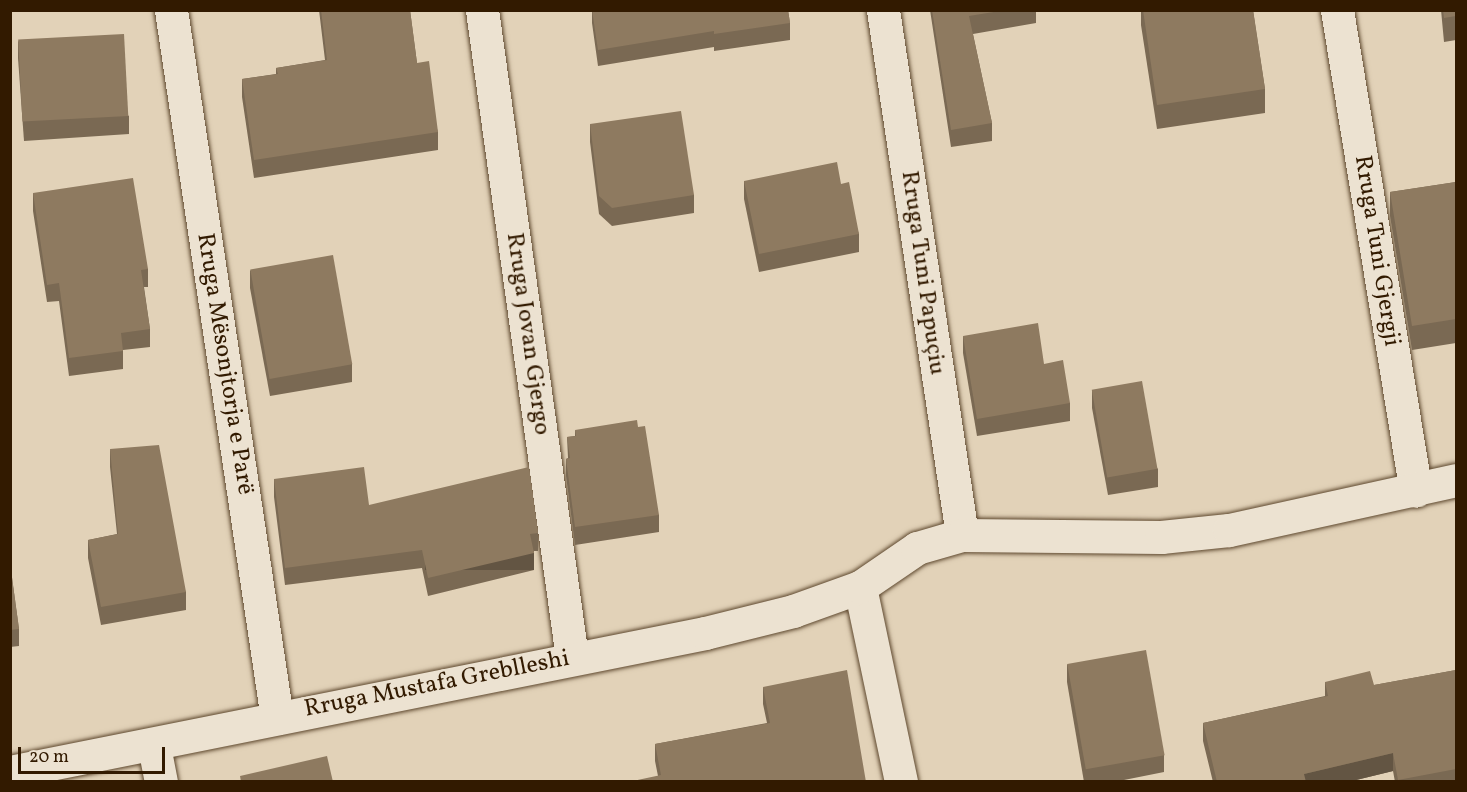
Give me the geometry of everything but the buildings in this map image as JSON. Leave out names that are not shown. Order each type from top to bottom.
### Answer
[{"type":"street","name":"Rruga Mësonjtorja e Parë","points":[[171,10],[277,717]]},
{"type":"street","name":"Rruga Jovan Gjergo","points":[[482,10],[572,658]]},
{"type":"street","name":"Rruga Tuni Papuçiu","points":[[883,10],[962,535]]},
{"type":"street","name":"Rruga Tuni Gjergji","points":[[1337,10],[1416,491]]},
{"type":"street","name":"Rruga Mustafa Greblleshi","points":[[10,772],[154,746],[277,717],[727,627],[793,611],[860,587],[917,548],[962,535],[1161,537],[1229,530],[1416,491],[1456,480]]},
{"type":"street","points":[[860,587],[901,782]]},
{"type":"street","points":[[154,746],[161,782]]}]
